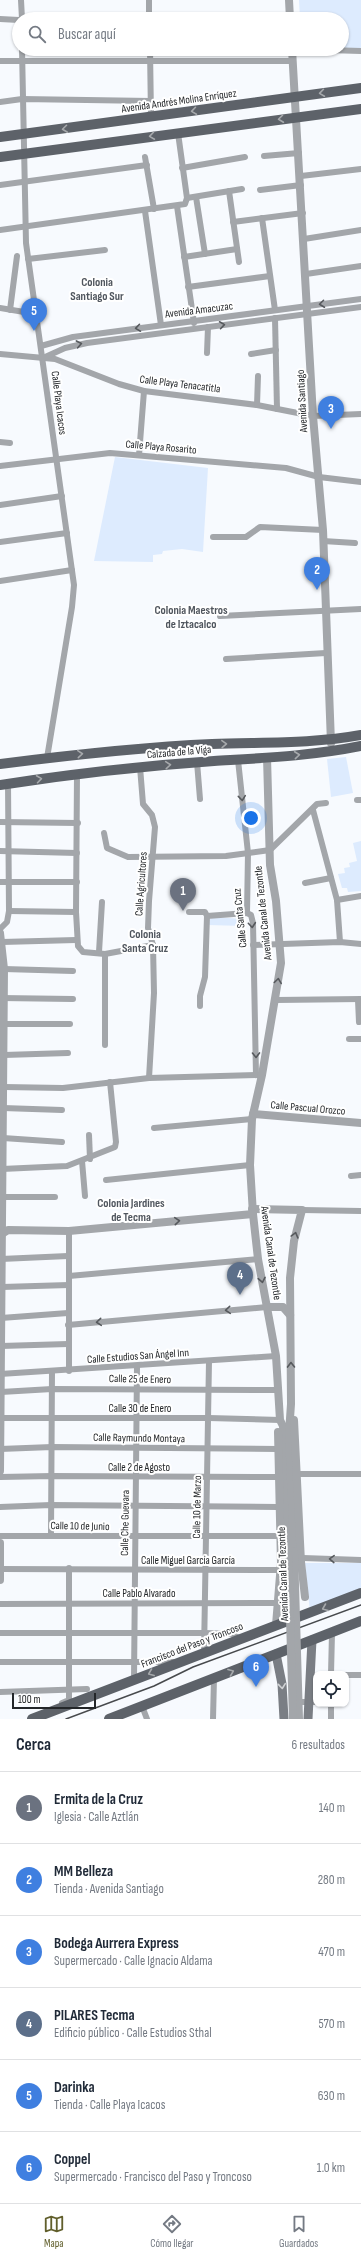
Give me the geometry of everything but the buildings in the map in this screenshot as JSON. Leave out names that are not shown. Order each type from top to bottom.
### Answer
[{"type":"main road","name":"Avenida Andrés Molina Enríquez","points":[[0,137],[151,118],[361,88]]},
{"type":"main road","points":[[0,157],[361,109]]},
{"type":"main road","name":"Calzada de la Viga","points":[[0,764],[118,750],[213,744],[331,741],[361,735]]},
{"type":"main road","name":"Calzada de la Viga","points":[[4,784],[120,768],[267,758],[332,752],[361,746]]},
{"type":"main road","points":[[118,750],[120,768]]},
{"type":"main road","name":"Francisco del Paso y Troncoso","points":[[32,1719],[177,1662],[361,1593]]},
{"type":"main road","points":[[109,1719],[361,1621]]},
{"type":"main road","points":[[308,1719],[311,1704],[312,1640]]},
{"type":"main road","points":[[276,1654],[284,1711],[311,1704]]},
{"type":"street","points":[[20,12],[21,0]]},
{"type":"street","points":[[149,0],[149,12]]},
{"type":"street","points":[[289,0],[290,12]]},
{"type":"street","points":[[0,19],[12,19]]},
{"type":"street","points":[[349,51],[361,51]]},
{"type":"street","points":[[150,56],[151,118]]},
{"type":"street","name":"Avenida Santiago","points":[[293,56],[303,213],[313,416],[323,530],[324,610],[332,752]]},
{"type":"street","points":[[0,61],[22,59],[293,62]]},
{"type":"street","name":"Calle Playa Icacos","points":[[22,59],[24,226],[62,496],[74,596],[47,758]]},
{"type":"street","points":[[0,102],[22,99],[150,101]]},
{"type":"street","points":[[0,230],[145,211],[185,204],[187,198],[178,133]]},
{"type":"street","points":[[264,156],[299,153]]},
{"type":"street","points":[[145,157],[148,165],[154,209]]},
{"type":"street","points":[[182,168],[245,157]]},
{"type":"street","points":[[0,185],[148,165]]},
{"type":"street","points":[[260,190],[361,169]]},
{"type":"street","points":[[187,198],[242,189]]},
{"type":"street","points":[[229,191],[239,262]]},
{"type":"street","points":[[196,197],[205,254]]},
{"type":"street","points":[[177,206],[194,329]]},
{"type":"street","points":[[145,211],[161,325]]},
{"type":"street","points":[[233,222],[303,213]]},
{"type":"street","points":[[262,218],[275,310]]},
{"type":"street","points":[[304,239],[361,230]]},
{"type":"street","points":[[184,257],[238,249]]},
{"type":"street","points":[[28,259],[105,250]]},
{"type":"street","points":[[10,310],[17,256]]},
{"type":"street","points":[[306,274],[361,266]]},
{"type":"street","points":[[188,287],[270,276]]},
{"type":"street","name":"Avenida Amacuzac","points":[[43,358],[75,345],[275,318],[361,299]]},
{"type":"street","name":"Avenida Amacuzac","points":[[41,346],[73,337],[275,310],[361,307]]},
{"type":"street","points":[[0,308],[36,314]]},
{"type":"street","points":[[275,318],[277,409]]},
{"type":"street","points":[[207,353],[208,327]]},
{"type":"street","points":[[252,354],[276,350]]},
{"type":"street","name":"Calle Playa Tenacatitla","points":[[0,354],[55,359],[119,384],[144,391],[257,405],[313,416],[361,414]]},
{"type":"street","points":[[257,405],[258,376]]},
{"type":"street","points":[[139,455],[144,391]]},
{"type":"street","points":[[0,442],[10,443]]},
{"type":"street","name":"Calle Playa Rosarito","points":[[0,466],[110,452],[286,468],[319,477],[361,482]]},
{"type":"street","points":[[0,504],[62,496]]},
{"type":"street","points":[[213,537],[246,537],[260,527],[323,530]]},
{"type":"street","points":[[0,542],[66,533]]},
{"type":"street","points":[[323,541],[355,543]]},
{"type":"street","points":[[0,581],[72,570]]},
{"type":"street","points":[[220,616],[361,609]]},
{"type":"street","points":[[226,659],[326,653]]},
{"type":"street","name":"Avenida Canal de Tezontle","points":[[267,758],[270,865],[281,963],[276,1000],[259,1075],[258,1089],[252,1116],[250,1165],[252,1211],[258,1259],[276,1356],[279,1390],[280,1420],[278,1426],[278,1507],[280,1574],[279,1603],[276,1625]]},
{"type":"street","name":"Calle Santa Cruz","points":[[238,760],[248,853],[247,914],[251,915],[259,1075]]},
{"type":"street","points":[[197,762],[200,799]]},
{"type":"street","name":"Calle Agricultores","points":[[140,767],[143,804],[155,822],[148,921],[150,938],[153,945],[154,993],[149,1078]]},
{"type":"street","points":[[77,774],[78,823],[76,940],[80,950],[83,952],[102,953],[153,945]]},
{"type":"street","points":[[0,929],[7,922],[10,911],[10,822],[4,784]]},
{"type":"street","points":[[104,833],[108,848],[115,853],[128,857],[226,856],[270,850],[313,810],[317,804],[326,803]]},
{"type":"street","points":[[313,810],[337,900],[340,942]]},
{"type":"street","points":[[0,822],[78,823]]},
{"type":"street","points":[[0,851],[77,853]]},
{"type":"street","points":[[305,883],[331,878]]},
{"type":"street","points":[[0,882],[77,882]]},
{"type":"street","points":[[337,900],[361,896]]},
{"type":"street","points":[[102,902],[105,1044]]},
{"type":"street","points":[[10,911],[76,912]]},
{"type":"street","points":[[189,912],[205,912],[207,916],[205,977],[200,996],[200,1006]]},
{"type":"street","points":[[207,916],[247,914]]},
{"type":"street","points":[[0,933],[4,969],[2,998],[4,1024],[4,1087],[2,1104],[3,1138],[0,1235],[2,1287],[0,1471]]},
{"type":"street","points":[[2,942],[76,940]]},
{"type":"street","points":[[253,945],[340,942],[361,944]]},
{"type":"street","points":[[4,969],[73,971]]},
{"type":"street","points":[[2,998],[73,999]]},
{"type":"street","points":[[276,1000],[359,999],[359,1022]]},
{"type":"street","points":[[4,1024],[70,1024]]},
{"type":"street","points":[[349,1038],[361,1039]]},
{"type":"street","points":[[4,1055],[68,1053]]},
{"type":"street","points":[[4,1087],[63,1088],[149,1078],[259,1075]]},
{"type":"street","points":[[2,1169],[51,1168],[90,1159],[113,1149],[116,1142],[110,1082]]},
{"type":"street","points":[[2,1104],[62,1110]]},
{"type":"street","points":[[154,1128],[252,1116]]},
{"type":"street","name":"Calle Pascual Orozco","points":[[252,1116],[361,1123]]},
{"type":"street","points":[[89,1136],[90,1159]]},
{"type":"street","points":[[3,1138],[62,1142]]},
{"type":"street","points":[[82,1161],[85,1196]]},
{"type":"street","points":[[106,1180],[250,1165]]},
{"type":"street","points":[[351,1176],[361,1175]]},
{"type":"street","points":[[2,1196],[55,1197]]},
{"type":"street","name":"Avenida Canal de Tezontle","points":[[293,1719],[289,1433],[291,1404],[290,1267],[294,1241],[302,1210]]},
{"type":"street","points":[[0,1235],[8,1230],[69,1231],[252,1211],[361,1211]]},
{"type":"street","points":[[68,1370],[69,1231]]},
{"type":"street","points":[[1,1258],[68,1256]]},
{"type":"street","points":[[69,1276],[258,1259]]},
{"type":"street","points":[[2,1287],[69,1285]]},
{"type":"street","points":[[68,1325],[267,1307],[283,1307],[290,1315]]},
{"type":"street","points":[[1,1318],[68,1313]]},
{"type":"street","points":[[1,1346],[68,1344]]},
{"type":"street","name":"Calle Estudios San Ángel Inn","points":[[0,1374],[52,1372],[276,1356]]},
{"type":"street","name":"Calle 10 de Marzo","points":[[204,1653],[210,1390],[209,1361]]},
{"type":"street","name":"Calle Che Guevara","points":[[134,1680],[134,1570],[138,1388],[137,1366]]},
{"type":"street","points":[[51,1535],[52,1372]]},
{"type":"street","name":"Calle 25 de Enero","points":[[1,1392],[52,1389],[138,1388],[279,1390]]},
{"type":"street","name":"Avenida Canal de Tezontle","points":[[291,1404],[298,1474],[302,1570],[305,1597]]},
{"type":"street","name":"Calle 30 de Enero","points":[[1,1418],[209,1418],[280,1420]]},
{"type":"street","name":"Avenida Canal de Tezontle","points":[[280,1420],[283,1426],[291,1551],[299,1719]]},
{"type":"street","name":"Calle Raymundo Montaya","points":[[0,1449],[52,1447],[278,1448]]},
{"type":"street","points":[[298,1474],[361,1474]]},
{"type":"street","name":"Calle 2 de Agosto","points":[[0,1477],[278,1477]]},
{"type":"street","points":[[0,1507],[52,1505],[278,1507]]},
{"type":"street","name":"Calle 10 de Junio","points":[[0,1536],[280,1536]]},
{"type":"street","points":[[0,1543],[0,1580]]},
{"type":"street","points":[[280,1574],[361,1560]]},
{"type":"street","points":[[32,1719],[68,1700],[69,1568]]},
{"type":"street","name":"Calle Miguel García García","points":[[0,1569],[69,1568],[206,1570],[280,1574]]},
{"type":"street","points":[[280,1574],[302,1570]]},
{"type":"street","name":"Calle Pablo Alvarado","points":[[0,1604],[279,1603]]},
{"type":"street","points":[[0,1633],[205,1633],[232,1634],[241,1639]]},
{"type":"street","points":[[331,1671],[332,1633]]},
{"type":"street","points":[[0,1662],[177,1662]]},
{"type":"street","points":[[349,1675],[361,1675]]},
{"type":"street","points":[[214,1678],[214,1719]]},
{"type":"street","points":[[0,1692],[87,1689]]},
{"type":"street","points":[[142,1706],[147,1719]]},
{"type":"street","points":[[331,1707],[331,1719]]},
{"type":"shaded area","points":[[299,0],[361,0],[361,50],[349,49],[349,12],[300,12]]},
{"type":"shaded area","points":[[115,457],[208,468],[203,552],[182,549],[163,551],[162,554],[153,555],[153,562],[94,561]]},
{"type":"shaded area","points":[[346,757],[353,793],[331,797],[327,759]]},
{"type":"shaded area","points":[[361,841],[361,891],[348,892],[347,888],[342,888],[338,874],[345,873],[344,868],[350,867],[349,863],[357,861],[353,843]]},
{"type":"shaded area","points":[[213,917],[243,919],[244,926],[208,925],[209,920]]},
{"type":"shaded area","points":[[305,1563],[361,1563],[361,1590],[310,1612]]},
{"type":"railway","points":[[66,1719],[154,1686],[193,1667],[361,1605]]},
{"type":"place","name":"Darinka","points":[[34,331]]},
{"type":"place","name":"Bodega Aurrera Express","points":[[331,429]]},
{"type":"place","name":"MM Belleza","points":[[317,590]]},
{"type":"place","name":"Ermita de la Cruz","points":[[183,911]]},
{"type":"place","name":"PILARES Tecma","points":[[240,1295]]},
{"type":"place","name":"Coppel","points":[[256,1687]]},
{"type":"district","name":"Colonia Santiago Sur","points":[[97,289]]},
{"type":"district","name":"Colonia Maestros de Iztacalco","points":[[191,617]]},
{"type":"district","name":"Colonia Santa Cruz","points":[[145,941]]},
{"type":"district","name":"Colonia Jardines de Tecma","points":[[131,1210]]}]
